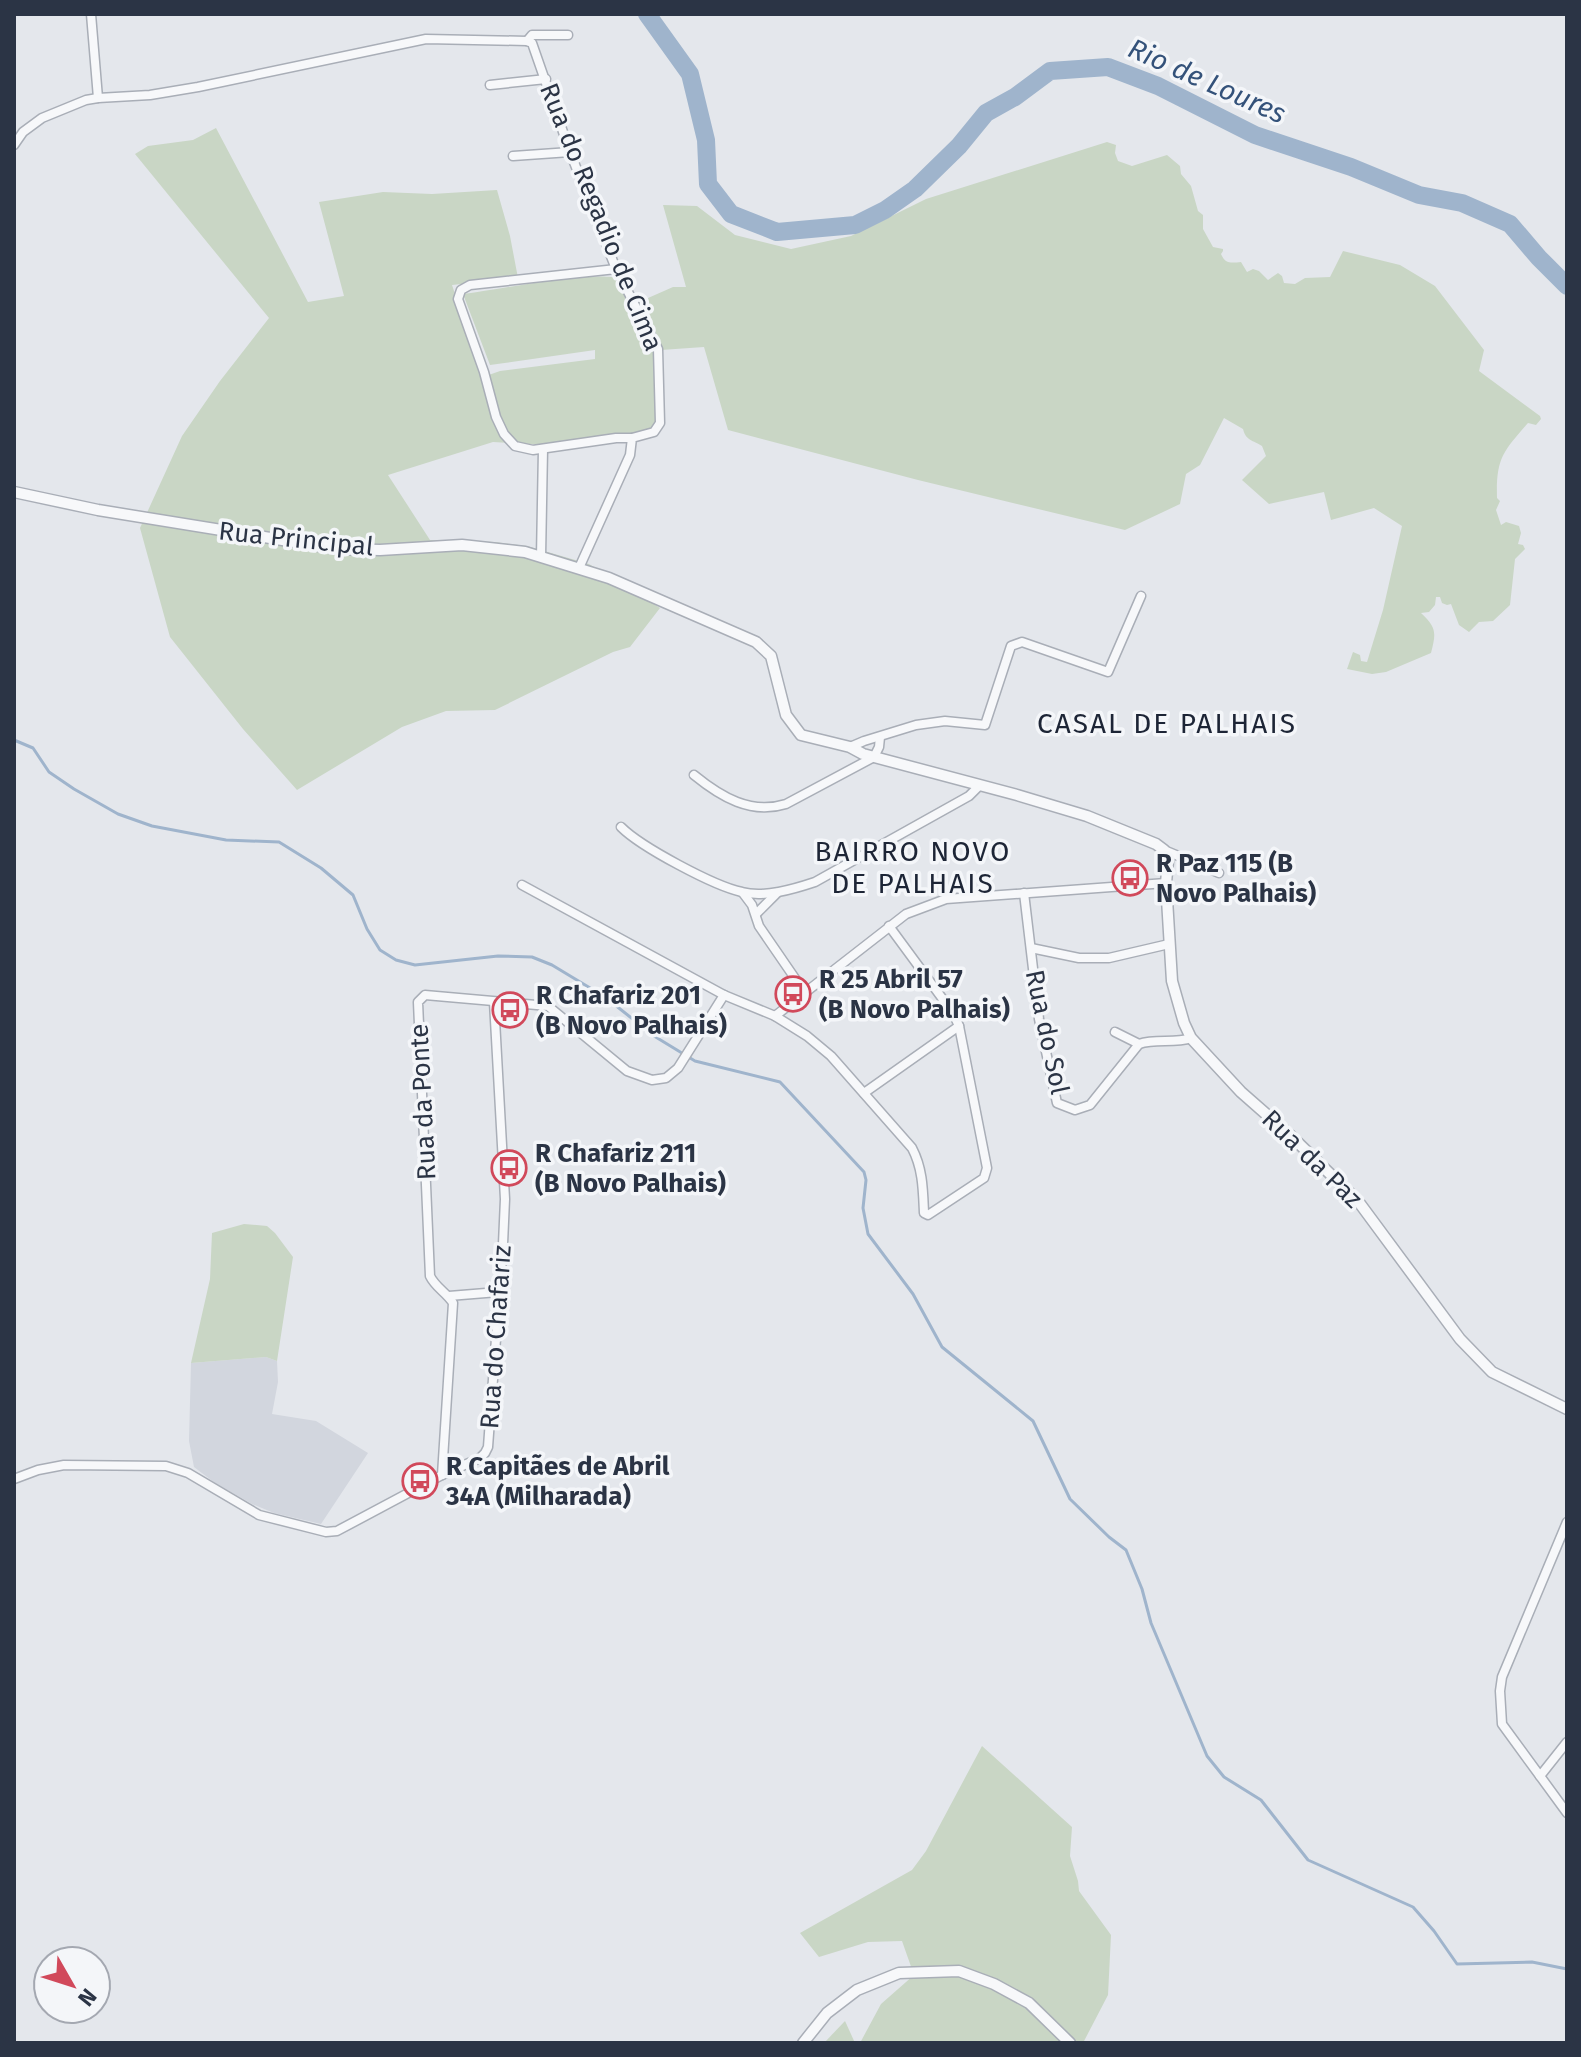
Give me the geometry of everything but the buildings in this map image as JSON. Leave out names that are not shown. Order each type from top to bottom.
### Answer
[{"type":"street","points":[[91,14],[98,98]]},
{"type":"street","points":[[14,145],[23,132],[42,118],[86,100],[150,95],[198,87],[426,39],[527,41],[532,35],[568,35]]},
{"type":"street","name":"Rua do Regadio de Cima","points":[[527,41],[532,43],[616,269],[658,349],[660,423],[654,432],[632,438]]},
{"type":"street","points":[[490,85],[546,79]]},
{"type":"street","points":[[513,156],[570,152]]},
{"type":"street","points":[[579,568],[630,455],[632,438],[533,450],[515,446],[504,434],[496,417],[458,299],[461,290],[470,285],[616,269]]},
{"type":"street","points":[[541,557],[543,449]]},
{"type":"street","name":"Rua Principal","points":[[14,492],[113,513],[338,549],[462,545],[525,552],[579,568],[756,642],[771,656],[786,715],[801,735],[1087,816],[1164,850]]},
{"type":"street","points":[[850,747],[916,725],[945,721],[985,725],[1011,646],[1022,642],[1108,672],[1141,596]]},
{"type":"street","points":[[694,775],[715,792],[741,804],[774,808],[874,757],[880,737]]},
{"type":"street","points":[[621,827],[633,839],[711,880],[743,893],[777,892],[815,882],[969,796],[980,785]]},
{"type":"street","points":[[1164,850],[1219,873]]},
{"type":"street","name":"Rua da Paz","points":[[1164,850],[1168,861],[1166,883],[1172,981],[1191,1038],[1241,1092],[1358,1201],[1460,1339],[1492,1372],[1567,1409]]},
{"type":"street","points":[[775,1016],[906,914],[946,899],[1166,883]]},
{"type":"street","points":[[522,885],[724,995],[775,1016],[807,1036],[831,1056],[912,1148],[922,1173],[924,1213],[928,1215],[987,1173],[959,1026],[953,1013],[889,926]]},
{"type":"street","points":[[756,914],[777,892]]},
{"type":"street","points":[[743,893],[756,914],[759,926],[805,993]]},
{"type":"street","name":"Rua do Sol","points":[[1024,893],[1039,1019],[1057,1103],[1075,1110],[1090,1105],[1139,1044]]},
{"type":"street","points":[[1031,948],[1079,958],[1109,958],[1169,944]]},
{"type":"street","name":"Rua da Ponte","points":[[442,1475],[453,1303],[430,1276],[418,1002],[425,995],[548,1006],[627,1071],[652,1080],[666,1078],[684,1062],[724,995]]},
{"type":"street","name":"Rua do Chafariz","points":[[14,1479],[64,1465],[166,1466],[188,1473],[259,1515],[326,1532],[337,1531],[480,1458],[488,1447],[505,1199],[494,1002]]},
{"type":"street","points":[[864,1093],[959,1026]]},
{"type":"street","points":[[1115,1032],[1139,1044],[1147,1041],[1180,1042],[1191,1038]]},
{"type":"street","points":[[449,1296],[498,1292]]},
{"type":"street","points":[[1567,1522],[1502,1677],[1500,1691],[1502,1724],[1567,1813]]},
{"type":"street","points":[[1540,1776],[1567,1742]]},
{"type":"street","points":[[803,2043],[827,2013],[857,1990],[899,1973],[959,1971],[994,1984],[1029,2003],[1070,2043]]},
{"type":"shaded area","points":[[266,1357],[277,1361],[278,1382],[272,1414],[316,1421],[368,1453],[321,1524],[274,1513],[252,1504],[194,1467],[189,1441],[191,1363]]},
{"type":"green space","points":[[216,128],[308,302],[344,296],[319,202],[383,192],[432,194],[497,190],[518,278],[452,285],[483,377],[500,371],[595,359],[595,350],[490,365],[463,294],[569,279],[608,277],[621,281],[639,302],[673,287],[686,287],[663,205],[697,206],[735,235],[791,249],[851,236],[926,199],[1107,142],[1116,145],[1118,161],[1132,166],[1167,155],[1180,166],[1181,174],[1191,186],[1198,211],[1203,215],[1203,229],[1213,247],[1223,249],[1221,254],[1226,261],[1241,262],[1247,272],[1253,269],[1259,271],[1268,280],[1278,273],[1284,283],[1295,284],[1305,278],[1330,277],[1343,251],[1400,265],[1435,286],[1484,350],[1479,371],[1540,416],[1536,425],[1528,423],[1512,441],[1498,473],[1497,498],[1500,501],[1496,510],[1501,525],[1506,522],[1519,526],[1518,544],[1525,549],[1515,559],[1510,605],[1493,621],[1479,622],[1469,632],[1459,625],[1451,604],[1442,603],[1440,597],[1436,597],[1435,605],[1429,612],[1421,613],[1434,631],[1431,653],[1386,672],[1372,674],[1347,669],[1353,652],[1360,655],[1361,661],[1367,662],[1383,610],[1402,526],[1374,508],[1331,520],[1324,492],[1269,504],[1242,480],[1266,456],[1262,446],[1248,438],[1243,429],[1224,418],[1200,465],[1186,474],[1180,504],[1125,530],[728,430],[704,347],[661,350],[658,422],[646,432],[547,445],[493,442],[388,475],[430,540],[527,546],[589,564],[660,608],[630,647],[613,652],[495,710],[446,711],[402,727],[297,790],[243,729],[170,637],[140,528],[182,436],[269,318],[135,154],[148,146],[193,140]]},
{"type":"green space","points":[[244,1224],[267,1226],[293,1257],[277,1361],[266,1357],[191,1363],[210,1279],[212,1233]]},
{"type":"green space","points":[[982,1746],[1072,1827],[1070,1856],[1079,1891],[1111,1935],[1108,1995],[1083,2043],[860,2043],[881,2004],[914,1975],[902,1941],[868,1942],[819,1957],[800,1933],[912,1870],[926,1851]]},
{"type":"green space","points":[[845,2021],[855,2043],[824,2043]]},
{"type":"waterway","name":"Rio de Loures","points":[[647,14],[690,74],[706,140],[708,184],[731,214],[777,232],[855,225],[885,210],[915,189],[959,146],[986,113],[1015,97],[1050,71],[1108,67],[1158,86],[1255,135],[1351,167],[1419,195],[1462,203],[1510,224],[1567,286]]},
{"type":"waterway","points":[[14,740],[33,748],[49,772],[118,814],[152,826],[226,840],[279,842],[321,868],[353,895],[367,929],[380,950],[396,960],[415,965],[498,956],[532,957],[552,965],[605,997],[654,1036],[695,1061],[780,1082],[864,1172],[863,1208],[868,1234],[913,1294],[942,1347],[1033,1421],[1070,1499],[1126,1550],[1142,1589],[1151,1623],[1207,1756],[1224,1777],[1261,1800],[1308,1860],[1413,1907],[1457,1964],[1532,1962],[1567,1969]]},
{"type":"place","name":"R Paz 115 (B Novo Palhais)","points":[[1130,878]]},
{"type":"place","name":"R 25 Abril 57 (B Novo Palhais)","points":[[793,994]]},
{"type":"place","name":"R Chafariz 201 (B Novo Palhais)","points":[[510,1010]]},
{"type":"place","name":"R Chafariz 211 (B Novo Palhais)","points":[[509,1168]]},
{"type":"place","name":"R Capitães de Abril 34A (Milharada)","points":[[420,1481]]},
{"type":"district","name":"CASAL DE PALHAIS","points":[[1167,723]]},
{"type":"district","name":"BAIRRO NOVO DE PALHAIS","points":[[913,867]]}]
